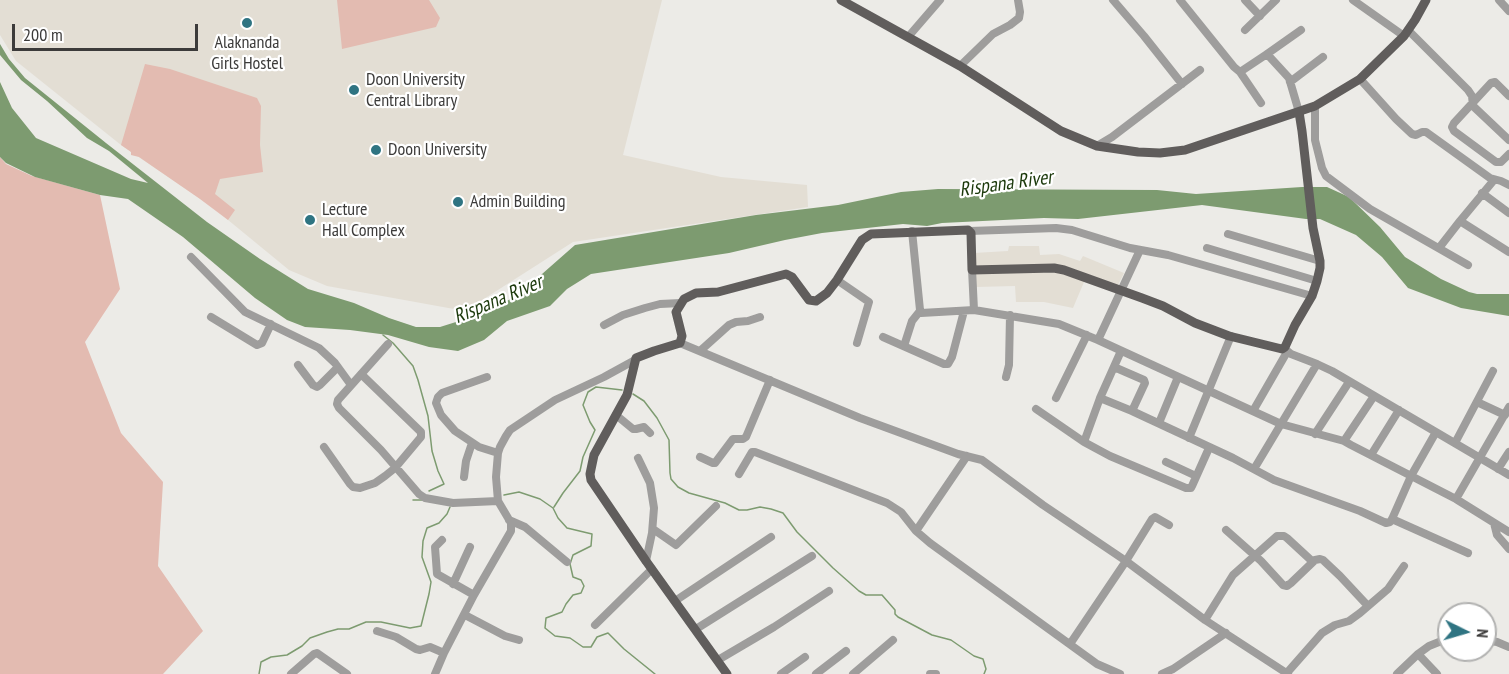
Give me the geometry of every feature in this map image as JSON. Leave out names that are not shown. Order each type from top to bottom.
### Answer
[{"type":"main road","points":[[841,0],[960,66],[1061,131],[1097,146],[1160,153],[1185,150],[1315,106],[1360,79],[1406,33],[1426,0]]},
{"type":"main road","points":[[728,674],[591,480],[594,455],[627,395],[635,360],[680,343],[682,336],[676,312],[684,299],[696,293],[718,292],[783,274],[792,277],[806,297],[813,301],[827,293],[866,236],[875,233],[912,231],[970,231],[972,269],[1054,268],[1122,290],[1163,306],[1195,323],[1231,336],[1285,350],[1312,296],[1320,261],[1313,225],[1299,112]]},
{"type":"street","points":[[908,37],[940,0]]},
{"type":"street","points":[[960,66],[993,34],[1019,18],[1018,0]]},
{"type":"street","points":[[1113,0],[1182,84]]},
{"type":"street","points":[[1180,0],[1240,72],[1261,103]]},
{"type":"street","points":[[1245,0],[1260,16]]},
{"type":"street","points":[[1245,30],[1276,0]]},
{"type":"street","points":[[1353,0],[1406,33],[1468,90],[1472,96],[1473,106],[1509,140]]},
{"type":"street","points":[[1499,0],[1509,10]]},
{"type":"street","points":[[1240,72],[1302,30]]},
{"type":"street","points":[[1268,54],[1290,81],[1299,112]]},
{"type":"street","points":[[1290,81],[1323,57]]},
{"type":"street","points":[[1097,146],[1200,70]]},
{"type":"street","points":[[1360,79],[1412,134],[1426,132],[1490,178],[1509,185]]},
{"type":"street","points":[[1509,96],[1495,82],[1492,82],[1454,123],[1453,130],[1496,162],[1501,162],[1509,154]]},
{"type":"street","points":[[1315,106],[1315,140],[1326,176],[1370,209],[1468,265]]},
{"type":"street","points":[[1439,248],[1494,180]]},
{"type":"street","points":[[1482,193],[1509,213]]},
{"type":"street","points":[[1460,220],[1509,252]]},
{"type":"street","points":[[970,231],[1066,229],[1312,296]]},
{"type":"street","points":[[904,346],[913,319],[920,311],[912,231]]},
{"type":"street","points":[[1228,234],[1320,261]]},
{"type":"street","points":[[1207,248],[1317,281]]},
{"type":"street","points":[[1098,340],[1140,250]]},
{"type":"street","points":[[191,257],[245,312],[319,348],[338,367],[351,385]]},
{"type":"street","points":[[972,269],[974,310]]},
{"type":"street","points":[[837,280],[868,302],[857,343]]},
{"type":"street","points":[[604,325],[623,315],[645,308],[660,304],[681,303]]},
{"type":"street","points":[[920,311],[923,313],[974,310],[1059,324],[1281,424],[1344,441],[1456,499],[1509,532]]},
{"type":"street","points":[[883,338],[944,364],[950,363],[964,311]]},
{"type":"street","points":[[1005,377],[1009,365],[1010,315]]},
{"type":"street","points":[[211,317],[256,345],[262,343],[270,324]]},
{"type":"street","points":[[700,351],[734,322],[760,317]]},
{"type":"street","points":[[1056,398],[1087,335]]},
{"type":"street","points":[[1189,438],[1231,336]]},
{"type":"street","points":[[680,343],[860,418],[958,454],[982,460],[1043,505],[1126,561],[1205,620],[1287,674],[1322,633],[1335,625],[1349,621],[1368,606],[1391,586],[1404,566]]},
{"type":"street","points":[[388,344],[338,400],[337,406],[425,498],[453,503],[498,501]]},
{"type":"street","points":[[1253,411],[1285,350],[1317,364],[1509,475]]},
{"type":"street","points":[[1084,442],[1121,351]]},
{"type":"street","points":[[435,674],[474,595],[510,535],[512,526],[498,501],[496,477],[498,453],[506,436],[510,430],[555,400],[635,360]]},
{"type":"street","points":[[1254,469],[1317,364]]},
{"type":"street","points":[[298,365],[316,387],[338,367]]},
{"type":"street","points":[[1114,367],[1144,380],[1145,383],[1132,411]]},
{"type":"street","points":[[1455,443],[1493,371]]},
{"type":"street","points":[[324,447],[353,487],[364,487],[375,483],[395,468],[419,440],[421,432],[362,374]]},
{"type":"street","points":[[487,377],[442,393],[436,399],[441,415],[455,431],[472,443],[498,453]]},
{"type":"street","points":[[1159,423],[1178,377]]},
{"type":"street","points":[[700,457],[715,463],[733,439],[746,437],[770,381]]},
{"type":"street","points":[[1315,434],[1349,382]]},
{"type":"street","points":[[1344,441],[1374,396]]},
{"type":"street","points":[[1100,398],[1159,423],[1274,480],[1360,511],[1386,523],[1392,519],[1411,476],[1436,432]]},
{"type":"street","points":[[1477,402],[1504,415]]},
{"type":"street","points":[[1456,499],[1509,407]]},
{"type":"street","points":[[1036,409],[1084,442],[1180,487],[1191,488],[1209,448]]},
{"type":"street","points":[[1371,455],[1399,410]]},
{"type":"street","points":[[616,415],[633,429],[644,427],[650,433]]},
{"type":"street","points":[[464,477],[465,461],[472,443]]},
{"type":"street","points":[[739,474],[752,452],[755,452],[887,503],[901,512],[916,531],[930,543],[1097,664],[1120,674]]},
{"type":"street","points":[[1498,469],[1509,452]]},
{"type":"street","points":[[916,531],[967,456]]},
{"type":"street","points":[[638,458],[651,486],[654,508],[653,529],[646,561]]},
{"type":"street","points":[[1166,462],[1196,476]]},
{"type":"street","points":[[653,529],[676,545],[716,506]]},
{"type":"street","points":[[1070,644],[1153,518],[1158,518],[1169,525]]},
{"type":"street","points":[[1392,519],[1468,553]]},
{"type":"street","points":[[509,520],[525,527],[567,562]]},
{"type":"street","points":[[1494,523],[1497,536],[1509,549]]},
{"type":"street","points":[[1226,530],[1255,555],[1285,586],[1317,559],[1323,560],[1368,606]]},
{"type":"street","points":[[1205,620],[1233,575],[1277,536],[1284,536],[1313,562]]},
{"type":"street","points":[[675,601],[771,537]]},
{"type":"street","points":[[442,540],[435,547],[436,573],[474,595]]},
{"type":"street","points":[[453,584],[470,547]]},
{"type":"street","points":[[696,629],[812,556]]},
{"type":"street","points":[[595,625],[652,569]]},
{"type":"street","points":[[718,660],[829,591]]},
{"type":"street","points":[[465,615],[505,636],[519,640]]},
{"type":"street","points":[[377,631],[396,637],[416,649],[420,650],[430,646],[444,653]]},
{"type":"street","points":[[1162,674],[1226,633]]},
{"type":"street","points":[[853,674],[893,640]]},
{"type":"street","points":[[1397,674],[1419,654],[1437,642]]},
{"type":"street","points":[[816,674],[846,651]]},
{"type":"street","points":[[291,674],[317,653],[347,674]]},
{"type":"street","points":[[1419,654],[1437,674]]},
{"type":"street","points":[[781,674],[805,657]]},
{"type":"street","points":[[930,674],[936,674]]},
{"type":"shaded area","name":"Doon University","points":[[0,0],[662,0],[623,155],[721,177],[807,185],[808,207],[573,242],[465,311],[327,286],[289,270],[211,206],[121,145],[16,61],[0,35]]},
{"type":"shaded area","points":[[337,0],[429,0],[440,18],[436,27],[342,49]]},
{"type":"shaded area","points":[[0,44],[25,78],[207,222],[260,259],[308,289],[354,303],[416,327],[440,327],[475,316],[517,296],[575,245],[756,215],[838,205],[901,192],[938,189],[1157,190],[1196,194],[1327,187],[1349,197],[1380,227],[1405,257],[1441,279],[1477,294],[1509,294],[1509,316],[1461,308],[1408,288],[1382,257],[1356,235],[1320,219],[1202,205],[1078,219],[1044,218],[942,223],[927,226],[903,224],[822,233],[729,253],[591,274],[567,289],[550,306],[507,321],[484,340],[458,351],[429,347],[388,335],[305,327],[287,320],[255,298],[183,237],[128,199],[100,195],[35,177],[6,163],[0,157],[0,82],[12,108],[36,138],[131,179],[148,183],[109,151],[87,138],[21,80],[0,55]]},
{"type":"shaded area","points":[[145,64],[170,69],[257,98],[261,106],[260,145],[263,172],[220,179],[215,194],[235,210],[228,220],[139,157],[131,155],[131,152],[121,145]]},
{"type":"shaded area","points":[[0,157],[6,164],[32,176],[100,195],[120,289],[85,342],[121,433],[163,482],[158,566],[203,631],[163,674],[0,674]]},
{"type":"shaded area","points":[[1009,246],[1039,246],[1040,255],[1059,254],[1080,261],[1083,256],[1124,273],[1117,287],[1087,275],[1073,308],[1044,302],[1016,302],[1015,286],[976,287],[974,253],[1008,251]]},
{"type":"waterway","points":[[383,335],[413,366],[418,380],[428,416],[432,451],[444,484],[429,491]]},
{"type":"waterway","points":[[554,507],[580,471],[583,457],[595,430],[583,405],[588,392],[596,387],[622,390]]},
{"type":"waterway","points":[[633,394],[644,401],[669,440],[671,479],[678,487],[739,510],[760,507],[783,513],[797,532],[859,591],[866,595],[882,595],[898,617],[932,635],[951,640],[974,656],[983,659],[986,669],[984,674]]},
{"type":"waterway","points":[[504,495],[519,492],[540,499],[553,508],[567,528],[592,534],[591,546],[573,555],[570,564],[573,577],[581,580],[584,586],[581,593],[573,595],[562,612],[546,618],[545,628],[555,636],[570,638],[583,647],[591,647],[597,637],[608,633],[655,674]]},
{"type":"waterway","points":[[413,500],[423,500]]},
{"type":"waterway","points":[[259,674],[261,662],[271,657],[287,655],[310,638],[327,632],[349,629],[366,622],[381,622],[410,628],[421,626],[431,582],[422,557],[423,541],[427,528],[439,523],[450,507]]},
{"type":"place","name":"Alaknanda Girls Hostel","points":[[247,23]]},
{"type":"place","name":"Doon University Central Library","points":[[354,90]]},
{"type":"place","name":"Doon University","points":[[376,150]]},
{"type":"place","name":"Admin Building","points":[[458,202]]},
{"type":"place","name":"Lecture Hall Complex","points":[[310,220]]},
{"type":"water label","name":"Rispana River","points":[[1006,184]]},
{"type":"water label","name":"Rispana River","points":[[498,300]]}]
